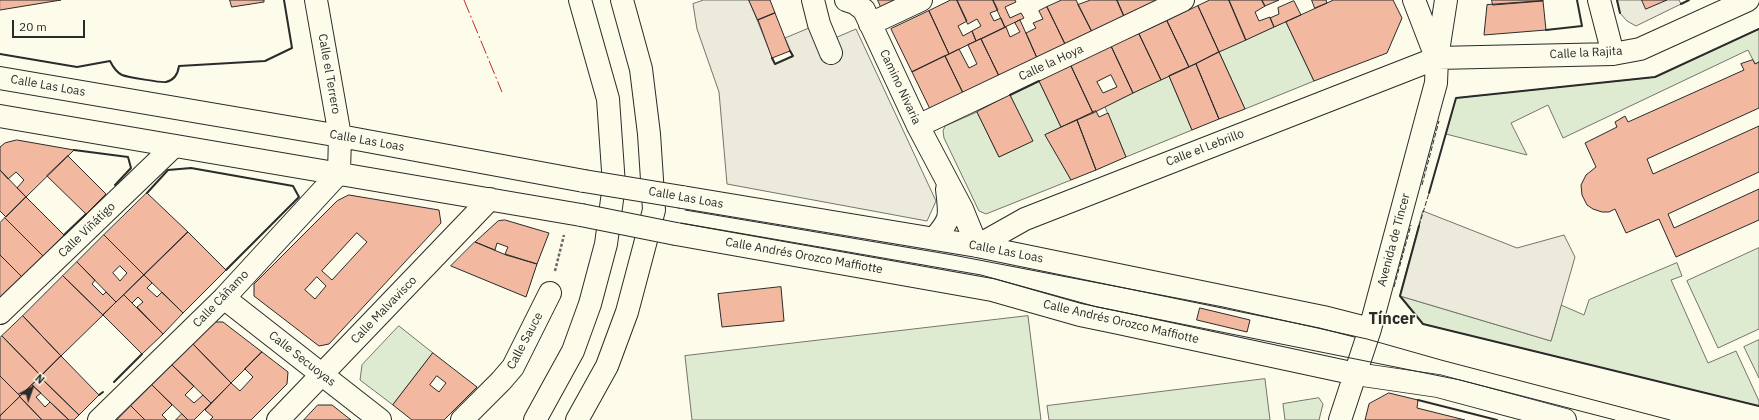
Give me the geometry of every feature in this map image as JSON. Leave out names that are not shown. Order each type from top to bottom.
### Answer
[{"type":"main road","name":"Calle el Terrero","points":[[316,0],[340,136],[339,173]]},
{"type":"main road","points":[[535,420],[573,351],[590,304],[606,244],[614,185],[608,98],[580,0]]},
{"type":"main road","points":[[578,420],[607,366],[628,312],[654,210],[649,134],[641,69],[622,0]]},
{"type":"main road","points":[[813,0],[819,24],[831,53]]},
{"type":"main road","name":"Camino Nivaria","points":[[846,0],[856,3],[864,10],[918,126],[946,182],[962,209],[977,246]]},
{"type":"main road","points":[[870,24],[921,0]]},
{"type":"main road","name":"Calle la Hoya","points":[[918,126],[1183,0]]},
{"type":"main road","name":"Avenida de Tíncer","points":[[1414,0],[1437,58]]},
{"type":"main road","name":"Avenida de Tíncer","points":[[1340,420],[1370,329],[1436,83],[1437,58],[1446,0]]},
{"type":"main road","points":[[1599,0],[1613,54]]},
{"type":"main road","name":"Calle la Rajita","points":[[1437,58],[1613,54],[1640,49],[1748,0]]},
{"type":"main road","name":"Calle el Lebrillo","points":[[977,246],[1025,219],[1437,58]]},
{"type":"main road","name":"Calle Las Loas","points":[[0,78],[340,136],[577,180],[977,246],[1308,314],[1370,329]]},
{"type":"main road","points":[[0,116],[571,214],[577,180]]},
{"type":"main road","name":"Calle Viñátigo","points":[[0,314],[174,146]]},
{"type":"main road","name":"Calle Cáñamo","points":[[99,420],[224,298],[339,173]]},
{"type":"main road","name":"Camino Nivaria","points":[[934,239],[945,226],[950,215],[946,182]]},
{"type":"main road","name":"Calle Malvavisco","points":[[278,420],[490,199]]},
{"type":"main road","name":"Calle Andrés Orozco Maffiotte","points":[[571,214],[992,290],[1087,316],[1356,374],[1438,386],[1565,420]]},
{"type":"main road","name":"Calle Sauce","points":[[462,420],[513,367],[550,293]]},
{"type":"main road","name":"Calle Secuoyas","points":[[224,298],[380,420]]},
{"type":"path","points":[[550,293],[571,214]]},
{"type":"green space","points":[[1286,22],[1314,81],[1245,109],[1219,52]]},
{"type":"green space","points":[[1759,29],[1759,62],[1755,64],[1748,50],[1563,138],[1548,105],[1511,123],[1527,155],[1446,134],[1456,98],[1655,77]]},
{"type":"green space","points":[[1169,76],[1192,130],[1126,157],[1105,107]]},
{"type":"green space","points":[[1039,81],[1061,127],[1046,135],[1071,180],[986,214],[979,211],[944,138],[943,131],[945,126],[977,112],[999,157],[1032,141],[1010,95]]},
{"type":"green space","points":[[1759,248],[1759,329],[1718,348],[1687,281]]},
{"type":"green space","points":[[1677,263],[1682,276],[1671,280],[1708,363],[1736,351],[1759,401],[1759,406],[1423,324],[1400,296],[1551,341],[1561,305],[1584,315],[1589,300]]},
{"type":"green space","points":[[1028,316],[1041,420],[692,420],[685,356]]},
{"type":"green space","points":[[399,326],[433,353],[393,405],[360,380],[362,365]]},
{"type":"green space","points":[[1759,340],[1759,378],[1744,347]]},
{"type":"green space","points":[[1265,379],[1270,420],[1049,420],[1047,406]]},
{"type":"green space","points":[[1319,398],[1323,404],[1319,420],[1285,420],[1283,404]]},
{"type":"shaded area","points":[[704,0],[749,0],[775,64],[793,56],[785,38],[828,20],[835,38],[856,29],[936,201],[927,221],[727,184],[719,92],[697,29],[693,4]]},
{"type":"shaded area","points":[[1617,0],[1679,0],[1681,4],[1636,26],[1627,21],[1620,13]]},
{"type":"shaded area","points":[[1423,211],[1517,248],[1564,235],[1575,257],[1551,341],[1400,296]]},
{"type":"building","points":[[0,0],[61,0],[0,10]]},
{"type":"building","points":[[230,0],[264,0],[264,2],[232,7]]},
{"type":"building","points":[[749,0],[770,0],[775,13],[758,20]]},
{"type":"building","points":[[878,0],[896,0],[881,7]]},
{"type":"building","points":[[951,0],[957,0],[967,21],[958,26],[963,36],[972,31],[976,41],[949,54],[929,11]]},
{"type":"building","points":[[957,0],[993,0],[998,10],[990,13],[994,21],[1001,18],[1005,27],[976,41],[972,31],[981,26],[977,19],[968,24]]},
{"type":"building","points":[[993,0],[1015,0],[1016,2],[1005,7],[1010,18],[1021,13],[1024,18],[1005,27]]},
{"type":"building","points":[[1062,0],[1076,0],[1092,32],[1065,44],[1047,7]]},
{"type":"building","points":[[1091,0],[1117,0],[1124,16],[1092,32],[1078,5]]},
{"type":"building","points":[[1117,0],[1158,0],[1124,16]]},
{"type":"building","points":[[1210,0],[1229,0],[1246,40],[1219,52],[1198,6]]},
{"type":"building","points":[[1229,0],[1262,0],[1265,6],[1255,12],[1259,21],[1270,17],[1274,27],[1246,40]]},
{"type":"building","points":[[1262,0],[1279,0],[1265,6]]},
{"type":"building","points":[[1312,0],[1326,0],[1327,3],[1315,8]]},
{"type":"building","points":[[1334,0],[1393,0],[1402,18],[1387,53],[1314,81],[1286,22]]},
{"type":"building","points":[[1492,0],[1543,0],[1543,1],[1493,5]]},
{"type":"building","points":[[1642,0],[1667,0],[1646,9]]},
{"type":"building","points":[[1294,1],[1301,15],[1274,27],[1270,18],[1279,14],[1278,8]]},
{"type":"building","points":[[1543,1],[1546,30],[1484,35],[1487,5]]},
{"type":"building","points":[[1198,6],[1219,52],[1189,67],[1167,21]]},
{"type":"building","points":[[1047,7],[1065,44],[1037,58],[1026,33],[1036,28],[1033,23],[1043,19],[1039,11]]},
{"type":"building","points":[[929,11],[949,54],[912,72],[891,29]]},
{"type":"building","points":[[775,13],[790,51],[772,58],[758,20]]},
{"type":"building","points":[[1020,20],[1037,58],[999,76],[981,39],[1006,27],[1010,37],[1020,32],[1015,23]]},
{"type":"building","points":[[1167,21],[1189,67],[1161,80],[1139,34]]},
{"type":"building","points":[[1139,34],[1161,80],[1133,93],[1111,46]]},
{"type":"building","points":[[981,39],[999,76],[963,93],[945,56],[959,49],[969,68],[977,64],[968,45]]},
{"type":"building","points":[[1111,46],[1133,93],[1093,113],[1071,66]],"holes":[[[1111,75],[1117,87],[1103,93],[1097,82]]]},
{"type":"building","points":[[1219,52],[1245,109],[1219,119],[1196,64]]},
{"type":"building","points":[[945,56],[963,93],[930,109],[912,72]]},
{"type":"building","points":[[1753,60],[1755,64],[1759,62],[1759,108],[1647,159],[1653,174],[1759,126],[1759,172],[1668,214],[1674,228],[1759,189],[1759,220],[1676,257],[1659,219],[1626,233],[1615,209],[1609,212],[1602,212],[1587,205],[1582,195],[1581,185],[1586,175],[1596,167],[1585,143],[1617,127],[1615,122],[1625,116],[1628,122],[1744,70],[1741,64]]},
{"type":"building","points":[[1196,64],[1219,119],[1192,130],[1169,76]]},
{"type":"building","points":[[1071,66],[1093,113],[1061,127],[1039,81]]},
{"type":"building","points":[[1010,95],[1033,141],[999,157],[977,112]]},
{"type":"building","points":[[1096,111],[1099,117],[1108,113],[1126,157],[1096,170],[1077,120]]},
{"type":"building","points":[[1077,120],[1096,170],[1071,180],[1045,135]]},
{"type":"building","points":[[17,140],[74,150],[26,197],[17,188],[24,180],[16,172],[8,179],[0,170],[0,147],[5,143]]},
{"type":"building","points":[[68,156],[106,194],[86,214],[47,176]]},
{"type":"building","points":[[0,170],[26,197],[6,217],[0,211]]},
{"type":"building","points":[[147,193],[188,232],[144,275],[104,235]]},
{"type":"building","points":[[349,195],[439,210],[441,223],[329,344],[319,346],[254,296],[254,284],[337,201]],"holes":[[[357,233],[367,242],[332,280],[322,271]],[[317,277],[326,286],[315,299],[305,290]]]},
{"type":"building","points":[[26,197],[64,235],[43,256],[5,218]]},
{"type":"building","points":[[5,218],[43,256],[22,277],[0,255],[0,223]]},
{"type":"building","points":[[505,220],[549,233],[537,264],[505,254],[508,247],[497,243],[495,250],[475,242],[498,221]]},
{"type":"building","points":[[188,232],[226,270],[183,313],[144,275]]},
{"type":"building","points":[[104,235],[144,275],[116,302],[77,262]],"holes":[[[120,266],[127,273],[120,281],[113,273]]]},
{"type":"building","points":[[475,242],[506,255],[537,264],[526,297],[451,266]]},
{"type":"building","points":[[0,255],[22,277],[1,297],[0,296]]},
{"type":"building","points":[[77,262],[95,280],[92,284],[103,295],[106,292],[116,302],[103,315],[63,276]]},
{"type":"building","points":[[144,275],[152,283],[147,288],[157,297],[162,292],[183,313],[163,334],[137,307],[143,302],[138,297],[132,303],[124,295]]},
{"type":"building","points":[[63,276],[103,315],[61,356],[23,316]]},
{"type":"building","points":[[781,287],[784,321],[722,327],[718,294]]},
{"type":"building","points":[[124,295],[163,334],[142,354],[103,315]]},
{"type":"building","points":[[1200,308],[1250,320],[1247,332],[1197,320]]},
{"type":"building","points":[[23,316],[61,356],[41,376],[2,336]]},
{"type":"building","points":[[214,322],[223,322],[262,352],[231,383],[193,344]]},
{"type":"building","points":[[2,336],[41,376],[20,396],[0,376],[0,338]]},
{"type":"building","points":[[193,344],[231,383],[211,403],[172,365]]},
{"type":"building","points":[[262,352],[288,372],[287,384],[251,420],[210,420],[213,417],[205,410],[231,383],[240,391],[253,377],[245,369]]},
{"type":"building","points":[[433,353],[477,387],[444,420],[412,420],[393,405]],"holes":[[[437,376],[446,383],[439,392],[430,385]]]},
{"type":"building","points":[[61,356],[99,395],[79,415],[40,377]]},
{"type":"building","points":[[172,365],[194,386],[185,395],[194,403],[203,395],[211,403],[194,420],[188,420],[152,385]]},
{"type":"building","points":[[0,376],[20,396],[0,416]]},
{"type":"building","points":[[40,377],[79,415],[74,420],[69,420],[32,385]]},
{"type":"building","points":[[32,385],[41,393],[36,397],[45,407],[50,402],[69,420],[42,420],[20,397]]},
{"type":"building","points":[[152,385],[172,405],[162,415],[167,420],[145,420],[131,406]]},
{"type":"building","points":[[1389,393],[1418,400],[1417,408],[1465,420],[1365,420],[1369,404]]},
{"type":"building","points":[[20,397],[42,420],[0,420],[0,416]]},
{"type":"building","points":[[318,405],[332,405],[351,420],[304,420]]},
{"type":"building","points":[[131,406],[145,420],[117,420]]},
{"type":"building","points":[[182,414],[188,420],[176,420]]},
{"type":"tram line","points":[[685,210],[953,255],[1223,307],[1367,339],[1670,420]]},
{"type":"tram line","points":[[681,223],[981,275],[1097,307],[1460,380],[1615,420]]},
{"type":"fence","points":[[1422,185],[1439,121]]},
{"type":"fence","points":[[1419,226],[1429,193]]},
{"type":"fence","points":[[1394,287],[1411,225]]},
{"type":"wall","points":[[0,54],[77,67],[110,61],[115,69],[122,75],[145,80],[166,82],[172,80],[176,76],[179,66],[265,61],[292,48],[284,0]]},
{"type":"wall","points":[[1546,30],[1582,26],[1577,0]]},
{"type":"wall","points":[[1617,0],[1620,13]]},
{"type":"wall","points":[[1681,4],[1689,0]]},
{"type":"wall","points":[[1429,193],[1456,98],[1655,77],[1759,29]]},
{"type":"wall","points":[[772,58],[775,64],[793,56],[790,51]]},
{"type":"wall","points":[[1010,95],[1039,81]]},
{"type":"wall","points":[[74,150],[128,157],[131,168],[115,185]]},
{"type":"wall","points":[[147,193],[168,170],[191,168],[293,186],[299,197],[226,270]]},
{"type":"wall","points":[[64,235],[86,214]]},
{"type":"wall","points":[[1419,226],[1400,296],[1423,324],[1759,406]]},
{"type":"wall","points":[[114,382],[142,354]]},
{"type":"wall","points":[[99,395],[103,392]]},
{"type":"wall","points":[[1418,400],[1497,420]]},
{"type":"power","points":[[464,0],[502,92]]},
{"type":"district","name":"Tíncer","points":[[1392,319]]}]
